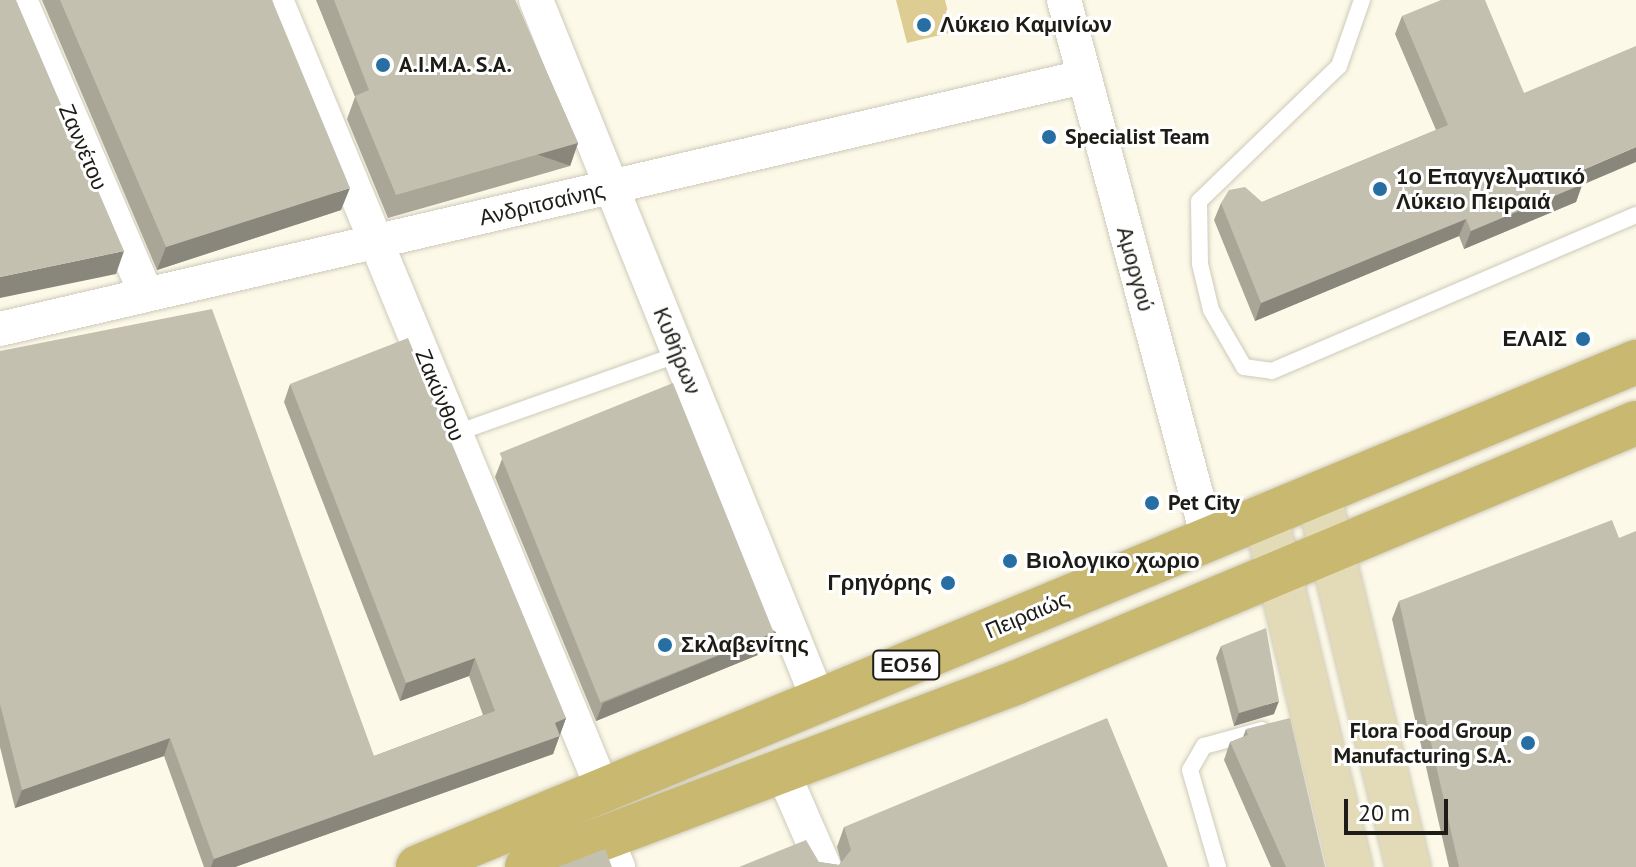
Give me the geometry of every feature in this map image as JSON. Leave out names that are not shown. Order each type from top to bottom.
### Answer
[{"type":"main road","name":"Πειραιώς","points":[[418,867],[1636,362]]},
{"type":"main road","name":"ΕΟ56","points":[[527,867],[611,851],[783,773],[1636,423]]},
{"type":"main road","points":[[1318,494],[1408,867]]},
{"type":"main road","points":[[1265,515],[1278,569],[1299,718],[1350,867]]},
{"type":"street","name":"Ζαννέτου","points":[[20,0],[146,294]]},
{"type":"street","name":"Ζακύνθου","points":[[276,0],[603,790]]},
{"type":"street","name":"Κυθήρων","points":[[536,0],[819,701]]},
{"type":"street","name":"Αμοργού","points":[[1064,0],[1208,538]]},
{"type":"street","name":"Ανδριτσαίνης","points":[[0,329],[1083,77]]},
{"type":"street","points":[[783,773],[824,867]]},
{"type":"lane","points":[[1362,0],[1339,66],[1199,201],[1200,264],[1211,310],[1244,367],[1272,371],[1636,215]]},
{"type":"lane","points":[[456,433],[679,354]]},
{"type":"lane","points":[[1218,867],[1191,784],[1194,756],[1204,746],[1299,718]]},
{"type":"shaded area","points":[[896,0],[945,0],[953,32],[907,43]]},
{"type":"building","points":[[0,0],[16,0],[124,251],[0,277]]},
{"type":"building","points":[[60,0],[272,0],[350,188],[166,247]]},
{"type":"building","points":[[334,0],[515,0],[578,143],[396,195],[355,96],[369,90]]},
{"type":"building","points":[[1441,0],[1485,0],[1524,93],[1636,46],[1636,147],[1578,172],[1583,184],[1471,231],[1466,219],[1261,303],[1221,203],[1229,190],[1245,187],[1262,202],[1448,125],[1402,16]]},
{"type":"building","points":[[212,309],[374,756],[495,711],[475,658],[406,683],[290,384],[408,338],[566,718],[555,723],[560,736],[214,859],[170,738],[22,790],[0,704],[0,351]]},
{"type":"building","points":[[673,383],[774,632],[600,702],[500,453]]},
{"type":"building","name":"Flora Food Group Manufacturing S.A.","points":[[1612,520],[1619,538],[1636,531],[1636,867],[1459,867],[1399,601]]},
{"type":"building","points":[[1266,628],[1279,701],[1239,713],[1221,646]]},
{"type":"building","points":[[1107,718],[1168,867],[739,867],[806,840],[819,862],[839,865],[851,850],[844,827]]},
{"type":"building","points":[[1290,718],[1325,867],[1286,867],[1230,742],[1248,735],[1246,729]]},
{"type":"building","points":[[605,849],[612,867],[558,867]]},
{"type":"place","name":"Λύκειο Καμινίων","points":[[924,25]]},
{"type":"place","name":"A.I.M.A. S.A.","points":[[383,65]]},
{"type":"place","name":"Specialist Team","points":[[1049,137]]},
{"type":"place","name":"1ο Επαγγελματικό Λύκειο Πειραιά","points":[[1380,189]]},
{"type":"place","name":"ΕΛΑΙΣ","points":[[1583,339]]},
{"type":"place","name":"Pet City","points":[[1152,503]]},
{"type":"place","name":"Βιολογικο χωριο","points":[[1010,561]]},
{"type":"place","name":"Γρηγόρης","points":[[948,583]]},
{"type":"place","name":"Σκλαβενίτης","points":[[665,645]]},
{"type":"place","name":"Flora Food Group Manufacturing S.A.","points":[[1528,743]]}]
